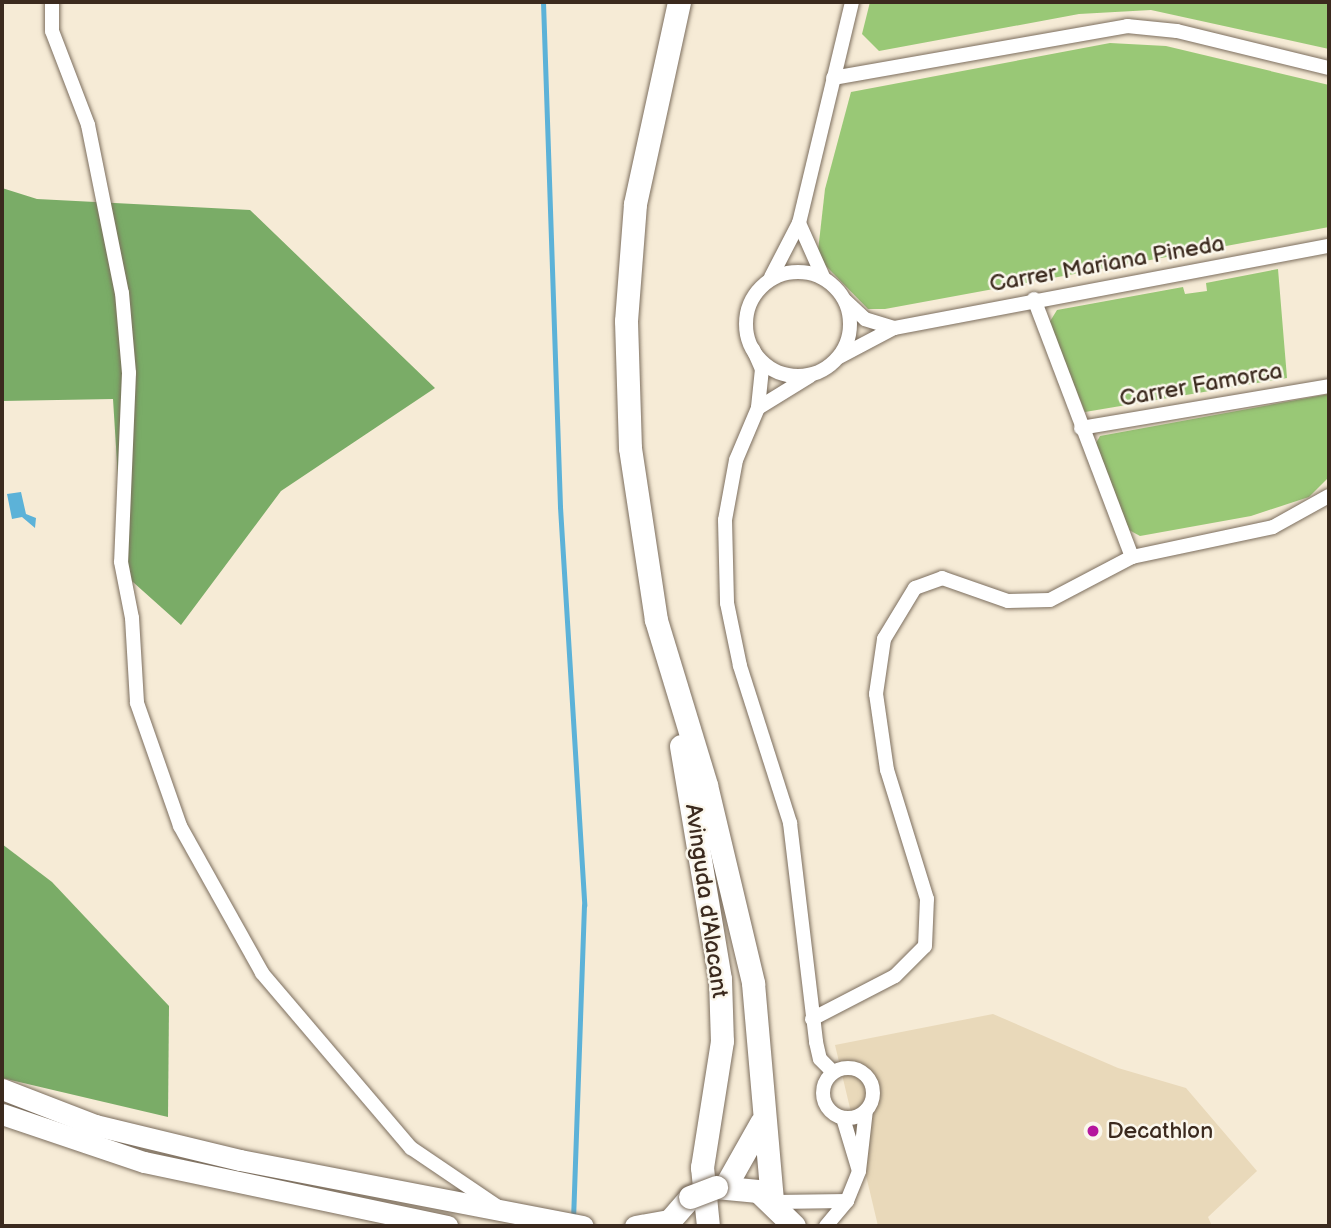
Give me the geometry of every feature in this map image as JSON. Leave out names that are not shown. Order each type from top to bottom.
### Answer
[{"type":"main road","points":[[679,2],[642,151],[626,321],[630,448],[656,620],[706,785],[753,983],[761,1123],[773,1200],[794,1226]]},
{"type":"main road","name":"Avinguda d'Alacant","points":[[656,620],[720,979],[722,1041],[702,1167],[708,1226]]},
{"type":"main road","points":[[2,1089],[96,1125],[505,1212],[583,1226]]},
{"type":"main road","points":[[2,1115],[144,1163],[447,1226]]},
{"type":"main road","points":[[721,1186],[761,1123]]},
{"type":"main road","points":[[635,1226],[666,1223],[690,1197],[721,1186],[773,1200]]},
{"type":"street","points":[[52,2],[52,31],[88,125],[122,293],[129,373],[121,562],[132,618],[136,703],[180,826],[262,973],[411,1148],[505,1212]]},
{"type":"street","points":[[833,1072],[820,1059],[812,1019],[795,847],[740,666],[725,574],[729,488],[758,408],[762,369],[753,349],[748,307],[764,285],[799,223],[852,2]]},
{"type":"street","points":[[833,78],[1127,26],[1177,31],[1329,68]]},
{"type":"street","points":[[799,223],[814,267],[865,319],[894,328]]},
{"type":"street","name":"Carrer Mariana Pineda","points":[[894,328],[1034,299],[1329,246]]},
{"type":"street","points":[[764,285],[785,273],[827,281]]},
{"type":"street","points":[[833,362],[849,337],[842,297]]},
{"type":"street","points":[[1034,299],[1132,557]]},
{"type":"street","points":[[758,408],[894,328]]},
{"type":"street","points":[[753,349],[772,369],[813,374]]},
{"type":"street","name":"Carrer Famorca","points":[[1081,428],[1329,386]]},
{"type":"street","points":[[812,1019],[895,976],[913,962],[927,935],[920,866],[877,719],[877,665],[894,617],[915,588],[934,580],[1030,603],[1068,595],[1132,557],[1273,527],[1329,496]]},
{"type":"street","points":[[826,1226],[846,1201],[859,1171],[866,1110],[872,1087],[864,1074],[849,1068],[833,1072],[823,1086],[824,1103],[844,1118],[859,1171]]},
{"type":"street","points":[[844,1118],[866,1110]]},
{"type":"street","points":[[773,1200],[846,1201]]},
{"type":"shaded area","points":[[993,1014],[1118,1068],[1186,1088],[1257,1171],[1208,1217],[1212,1226],[878,1226],[835,1045]]},
{"type":"green space","points":[[870,2],[1329,2],[1329,49],[1151,10],[1079,14],[879,51],[862,34]]},
{"type":"green space","points":[[1110,43],[1166,46],[1329,85],[1329,227],[885,309],[868,309],[826,266],[818,251],[825,189],[851,92]]},
{"type":"green space","points":[[2,188],[37,199],[250,210],[435,388],[281,491],[181,625],[124,574],[113,399],[2,401]]},
{"type":"green space","points":[[1278,269],[1287,378],[1085,412],[1049,323],[1057,310],[1183,287],[1185,294],[1207,291],[1206,283]]},
{"type":"green space","points":[[1329,394],[1329,477],[1309,497],[1251,516],[1140,536],[1129,530],[1096,443],[1100,436]]},
{"type":"green space","points":[[2,844],[52,882],[169,1006],[168,1117],[2,1078]]},
{"type":"water","points":[[21,492],[26,514],[36,518],[35,528],[22,517],[12,519],[7,494]]},
{"type":"waterway","points":[[543,2],[560,507],[584,905],[573,1220]]},
{"type":"place","name":"Decathlon","points":[[1093,1131]]}]
